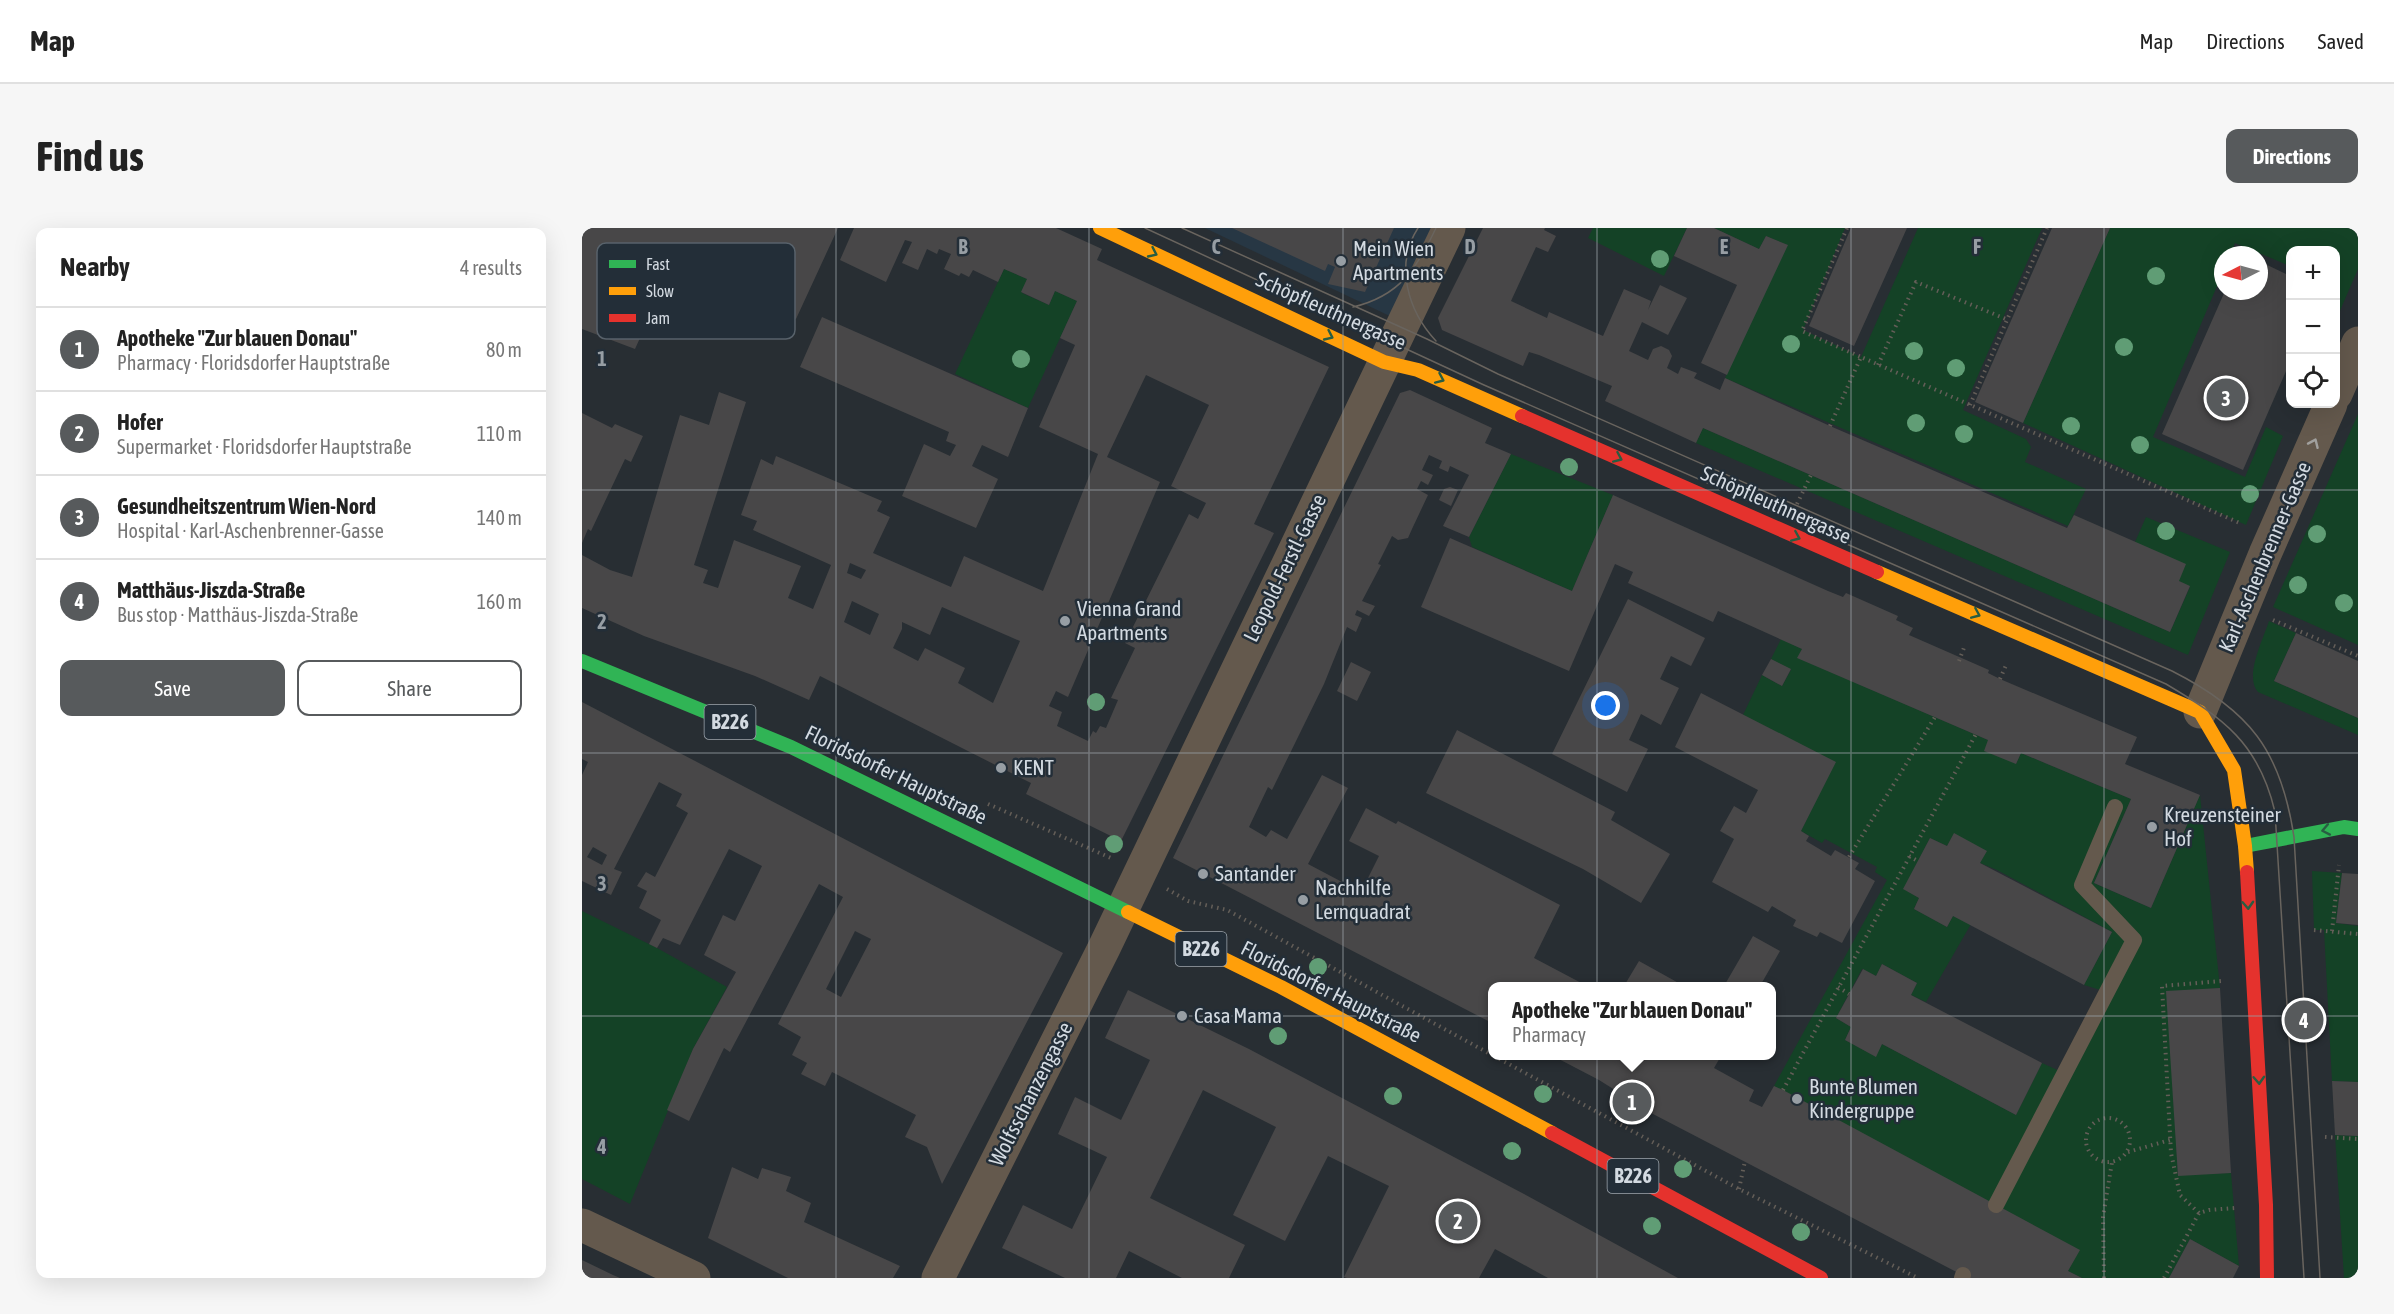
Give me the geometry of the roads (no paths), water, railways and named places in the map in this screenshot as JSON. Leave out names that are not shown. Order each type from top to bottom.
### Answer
[{"type":"street","name":"Schöpfleuthnergasse","points":[[1100,228],[1384,362],[1418,369],[1784,532],[2200,712]]},
{"type":"street","name":"Leopold-Ferstl-Gasse","points":[[1121,909],[1449,228]]},
{"type":"street","points":[[2340,385],[2358,343]]},
{"type":"street","name":"Karl-Aschenbrenner-Gasse","points":[[2200,712],[2329,408]]},
{"type":"street","name":"Floridsdorfer Hauptstraße","points":[[582,661],[791,747],[1332,1014],[1821,1278]]},
{"type":"street","points":[[2200,712],[2234,770],[2245,846],[2266,1205],[2267,1278]]},
{"type":"street","points":[[2245,846],[2344,827],[2358,829]]},
{"type":"street","name":"Wolfsschanzengasse","points":[[938,1278],[1121,909]]},
{"type":"street","points":[[582,1225],[694,1278]]},
{"type":"lane","points":[[1996,1204],[2134,940],[2082,885],[2115,807]]},
{"type":"tram line","points":[[1145,228],[1484,385],[2166,684],[2221,721],[2249,750],[2268,788],[2275,812],[2304,1278]]},
{"type":"tram line","points":[[1182,228],[1427,339],[1498,374],[2172,671],[2222,701],[2241,718],[2257,736],[2270,757],[2288,806],[2294,837],[2320,1278]]},
{"type":"tram line","points":[[1418,228],[1407,257],[1408,287],[1418,316],[1436,341]]},
{"type":"tram line","points":[[1353,307],[1383,296],[1395,288],[1414,268],[1436,228]]},
{"type":"place","name":"Mein Wien Apartments","points":[[1341,261]]},
{"type":"place","name":"Gesundheitszentrum Wien-Nord","points":[[2226,398]]},
{"type":"place","name":"Vienna Grand Apartments","points":[[1065,621]]},
{"type":"place","name":"KENT","points":[[1001,768]]},
{"type":"place","name":"Kreuzensteiner Hof","points":[[2152,827]]},
{"type":"place","name":"Santander","points":[[1203,874]]},
{"type":"place","name":"Nachhilfe Lernquadrat","points":[[1303,900]]},
{"type":"place","name":"Casa Mama","points":[[1182,1016]]},
{"type":"place","name":"Matthäus-Jiszda-Straße","points":[[2304,1020]]},
{"type":"place","name":"Bunte Blumen Kindergruppe","points":[[1797,1099]]},
{"type":"place","name":"Apotheke \"Zur blauen Donau\"","points":[[1632,1102]]},
{"type":"place","name":"Hofer","points":[[1458,1221]]}]
